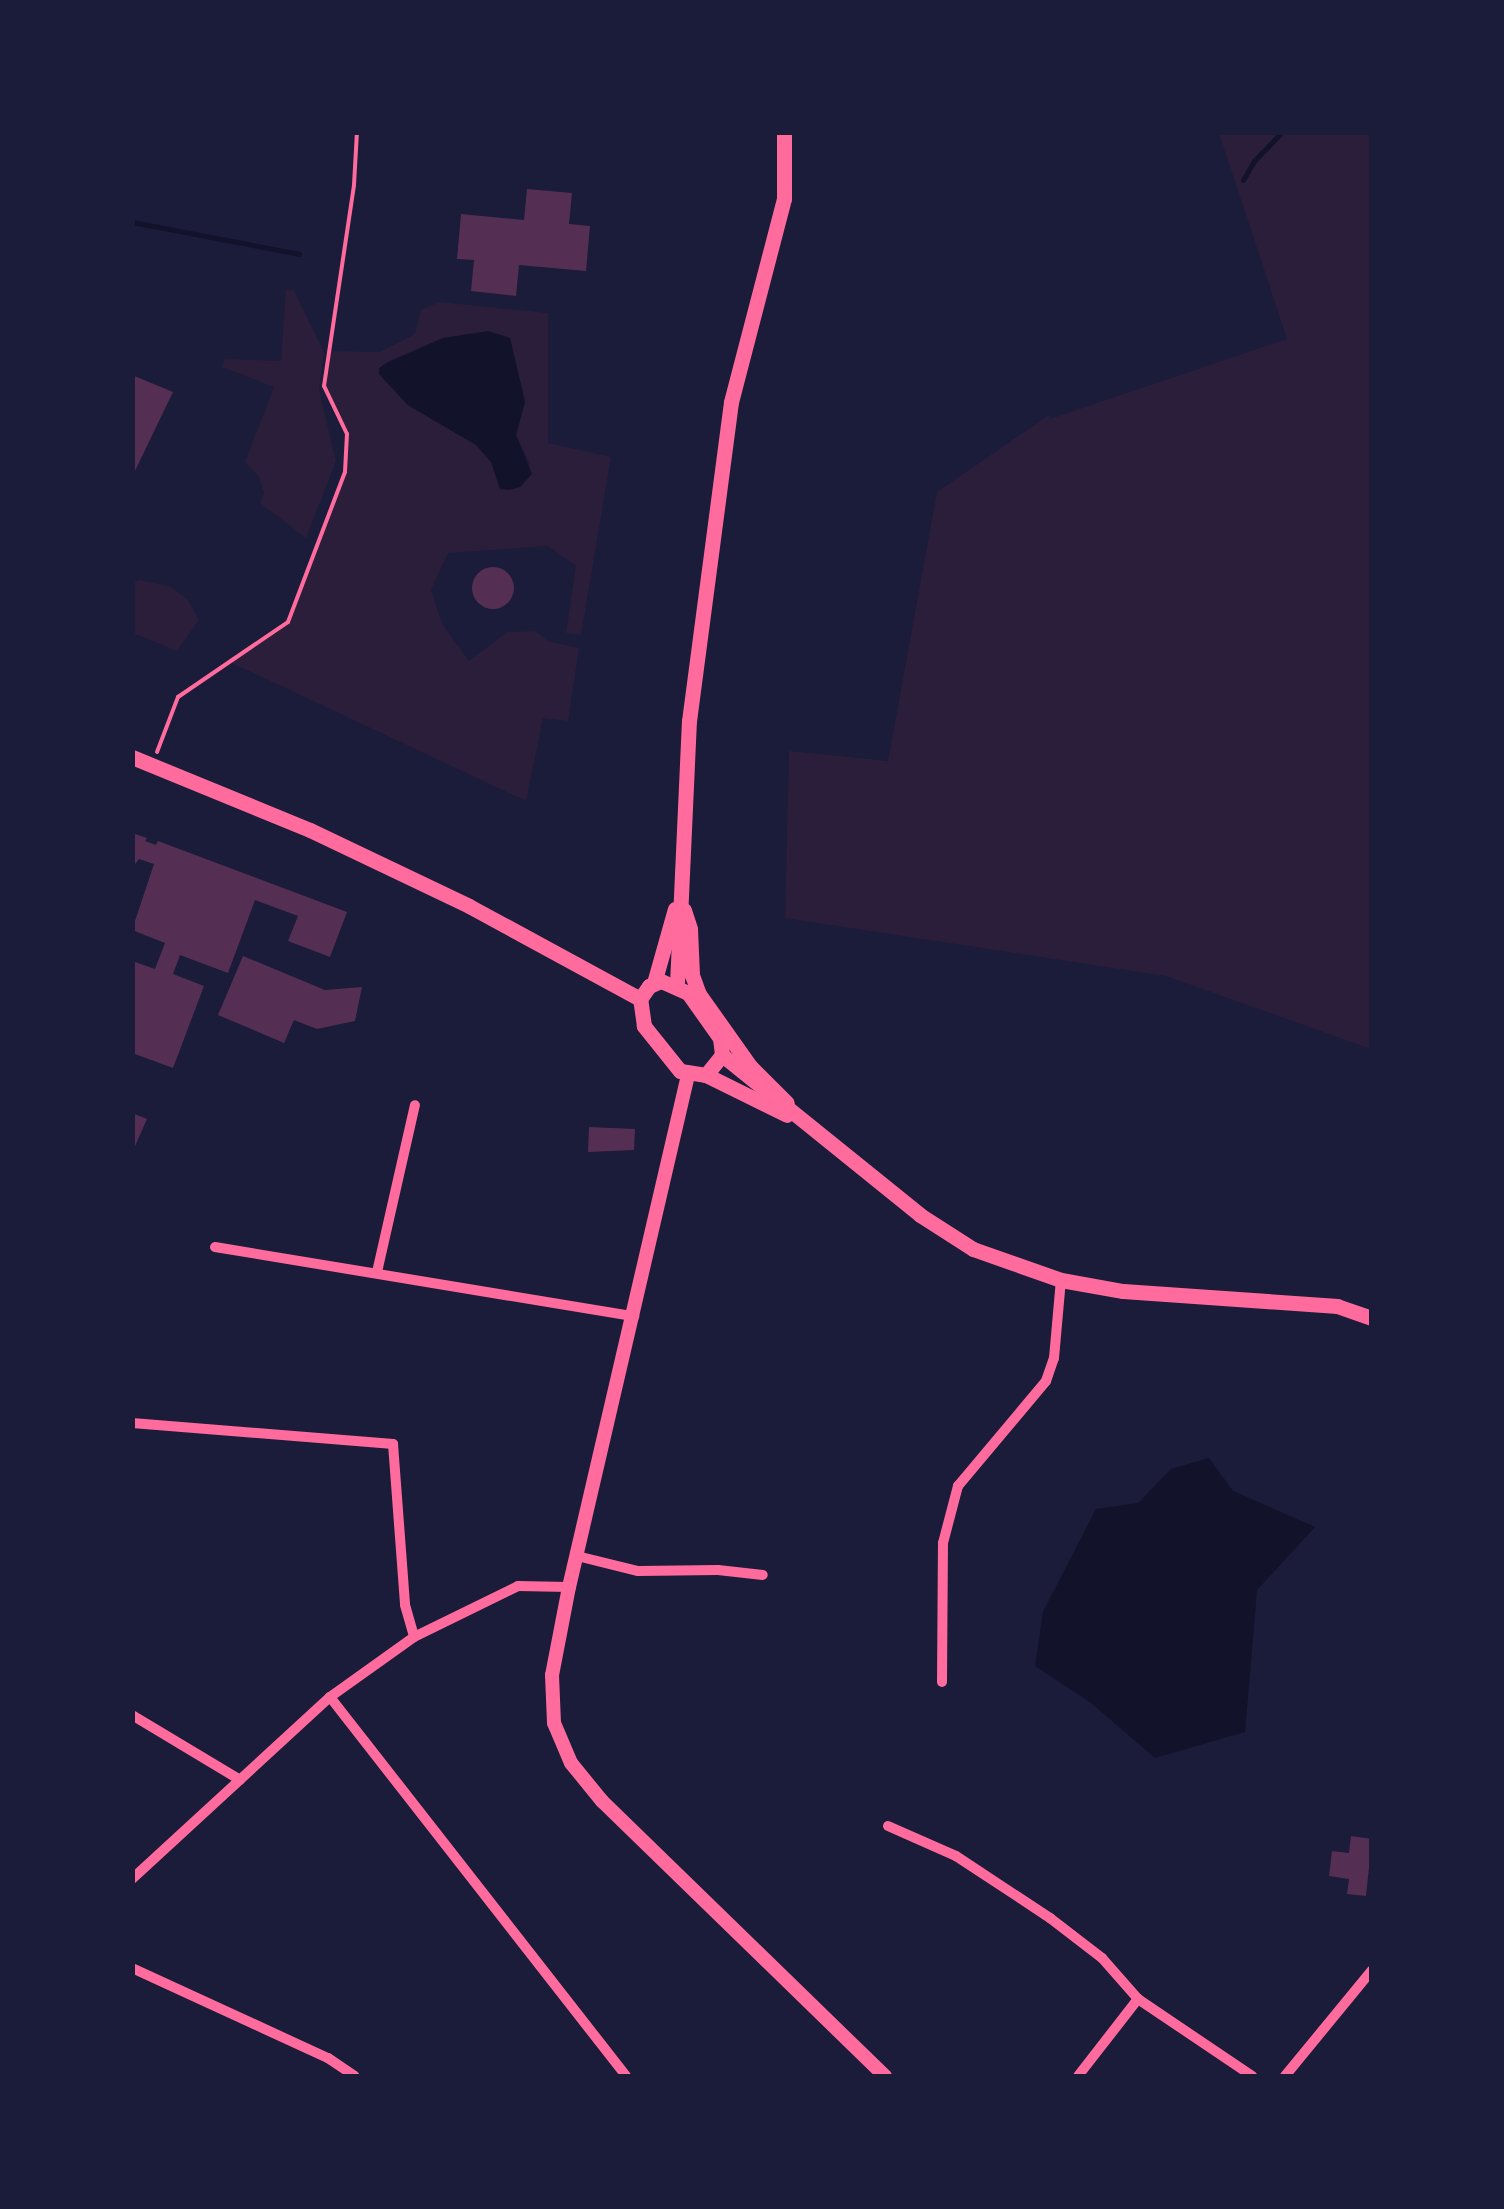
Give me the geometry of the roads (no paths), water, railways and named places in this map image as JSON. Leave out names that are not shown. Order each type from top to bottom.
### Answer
[{"type":"main road","points":[[784,132],[780,221],[749,322],[731,402],[690,721],[677,984],[715,1030],[722,1056],[920,1215],[973,1249],[1061,1280],[1122,1291],[1337,1306],[1372,1318]]},
{"type":"main road","points":[[132,756],[310,830],[468,906],[640,999]]},
{"type":"main road","points":[[680,896],[654,983],[640,999],[644,1026],[674,1064],[688,1075],[706,1075],[800,1120]]},
{"type":"main road","points":[[680,896],[690,929],[692,975],[700,994],[750,1066],[775,1087],[800,1120]]},
{"type":"main road","points":[[654,983],[677,984]]},
{"type":"main road","points":[[706,1075],[722,1056]]},
{"type":"street","points":[[688,1075],[570,1587],[552,1695],[554,1723],[571,1763],[602,1801],[885,2076]]},
{"type":"street","points":[[377,1272],[415,1106]]},
{"type":"street","points":[[215,1247],[634,1316]]},
{"type":"street","points":[[942,1682],[942,1557],[958,1486],[1046,1381],[1054,1358],[1061,1280]]},
{"type":"street","points":[[132,1423],[393,1444],[405,1605],[414,1637]]},
{"type":"street","points":[[577,1556],[638,1572],[763,1575]]},
{"type":"street","points":[[132,1879],[330,1697],[414,1637],[518,1586],[570,1587]]},
{"type":"street","points":[[330,1697],[626,2076]]},
{"type":"street","points":[[132,1715],[240,1780]]},
{"type":"street","points":[[888,1826],[956,1856],[1050,1918],[1102,1958],[1138,2000],[1252,2076]]},
{"type":"street","points":[[132,1968],[328,2058],[355,2076]]},
{"type":"street","points":[[1286,2076],[1372,1970]]},
{"type":"street","points":[[1078,2076],[1138,2000]]},
{"type":"waterway","points":[[1243,180],[1254,161],[1282,132]]},
{"type":"waterway","points":[[132,222],[299,254]]}]
